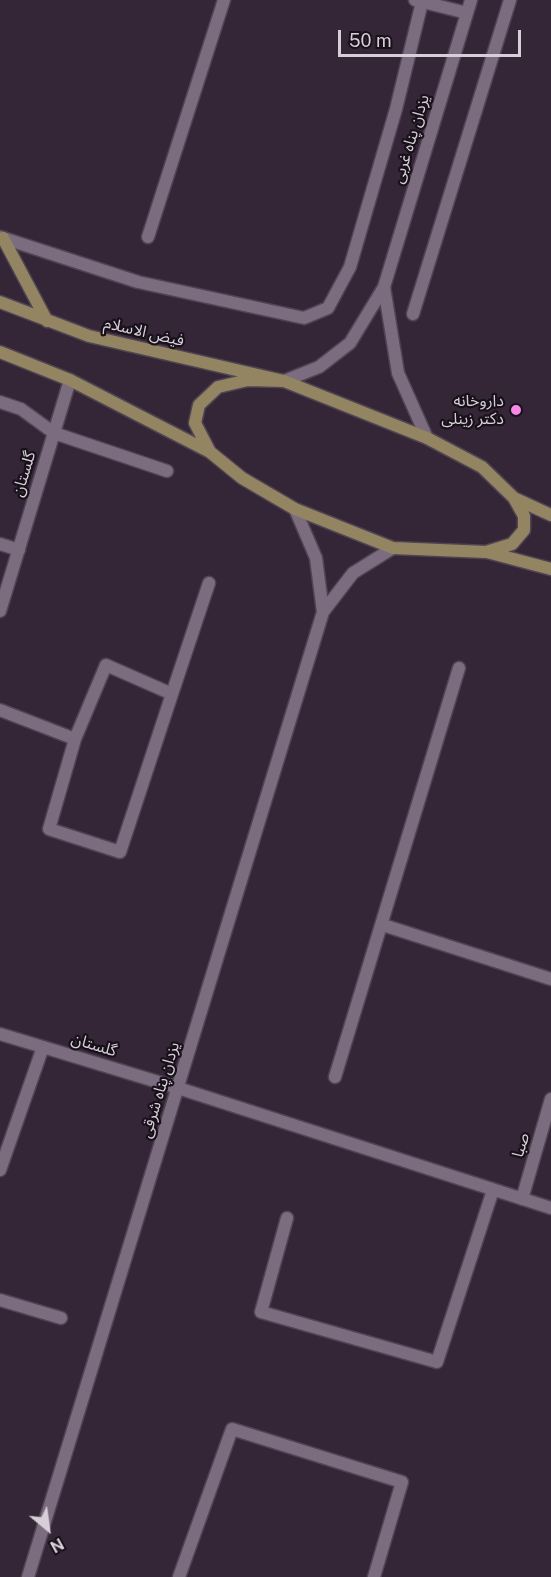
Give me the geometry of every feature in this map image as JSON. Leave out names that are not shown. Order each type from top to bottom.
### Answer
[{"type":"main road","points":[[2,237],[47,321]]},
{"type":"main road","name":"فیض الاسلام","points":[[0,302],[88,336],[284,381]]},
{"type":"main road","points":[[0,352],[70,380],[210,452],[242,478],[295,509],[393,549],[486,552],[551,569]]},
{"type":"main road","points":[[210,452],[195,423],[199,405],[218,387],[248,380],[284,381],[427,438],[482,467],[514,498],[524,516],[524,530],[512,544],[486,552]]},
{"type":"main road","points":[[514,498],[551,515]]},
{"type":"street","points":[[148,237],[224,0]]},
{"type":"street","name":"یزدان پناه غربی","points":[[284,381],[320,367],[350,343],[384,287],[471,0]]},
{"type":"street","points":[[413,314],[510,0]]},
{"type":"street","points":[[2,237],[138,282],[293,316],[304,318],[328,308],[350,267],[396,109],[418,1],[466,13]]},
{"type":"street","name":"یزدان پناه غربی","points":[[384,287],[398,373],[427,438]]},
{"type":"street","name":"گلستان","points":[[0,611],[70,380]]},
{"type":"street","points":[[0,402],[21,409],[54,434],[167,471]]},
{"type":"street","name":"یزدان پناه شرقی","points":[[295,509],[316,558],[323,612]]},
{"type":"street","points":[[0,544],[19,550]]},
{"type":"street","name":"یزدان پناه شرقی","points":[[28,1577],[323,612],[353,573],[393,549]]},
{"type":"street","points":[[172,694],[106,665],[75,739],[49,829],[120,852],[209,584]]},
{"type":"street","points":[[335,1077],[383,925],[459,668]]},
{"type":"street","points":[[0,710],[75,739]]},
{"type":"street","points":[[383,925],[551,979]]},
{"type":"street","name":"گلستان","points":[[0,1034],[178,1088],[551,1208]]},
{"type":"street","points":[[0,1170],[43,1047]]},
{"type":"street","name":"صبا","points":[[522,1199],[551,1099]]},
{"type":"street","points":[[287,1218],[261,1312],[437,1362],[493,1190]]},
{"type":"street","points":[[0,1300],[61,1318]]},
{"type":"street","points":[[179,1577],[232,1429],[402,1482],[374,1577]]},
{"type":"place","name":"داروخانه دکتر زینلی","points":[[516,410]]}]
